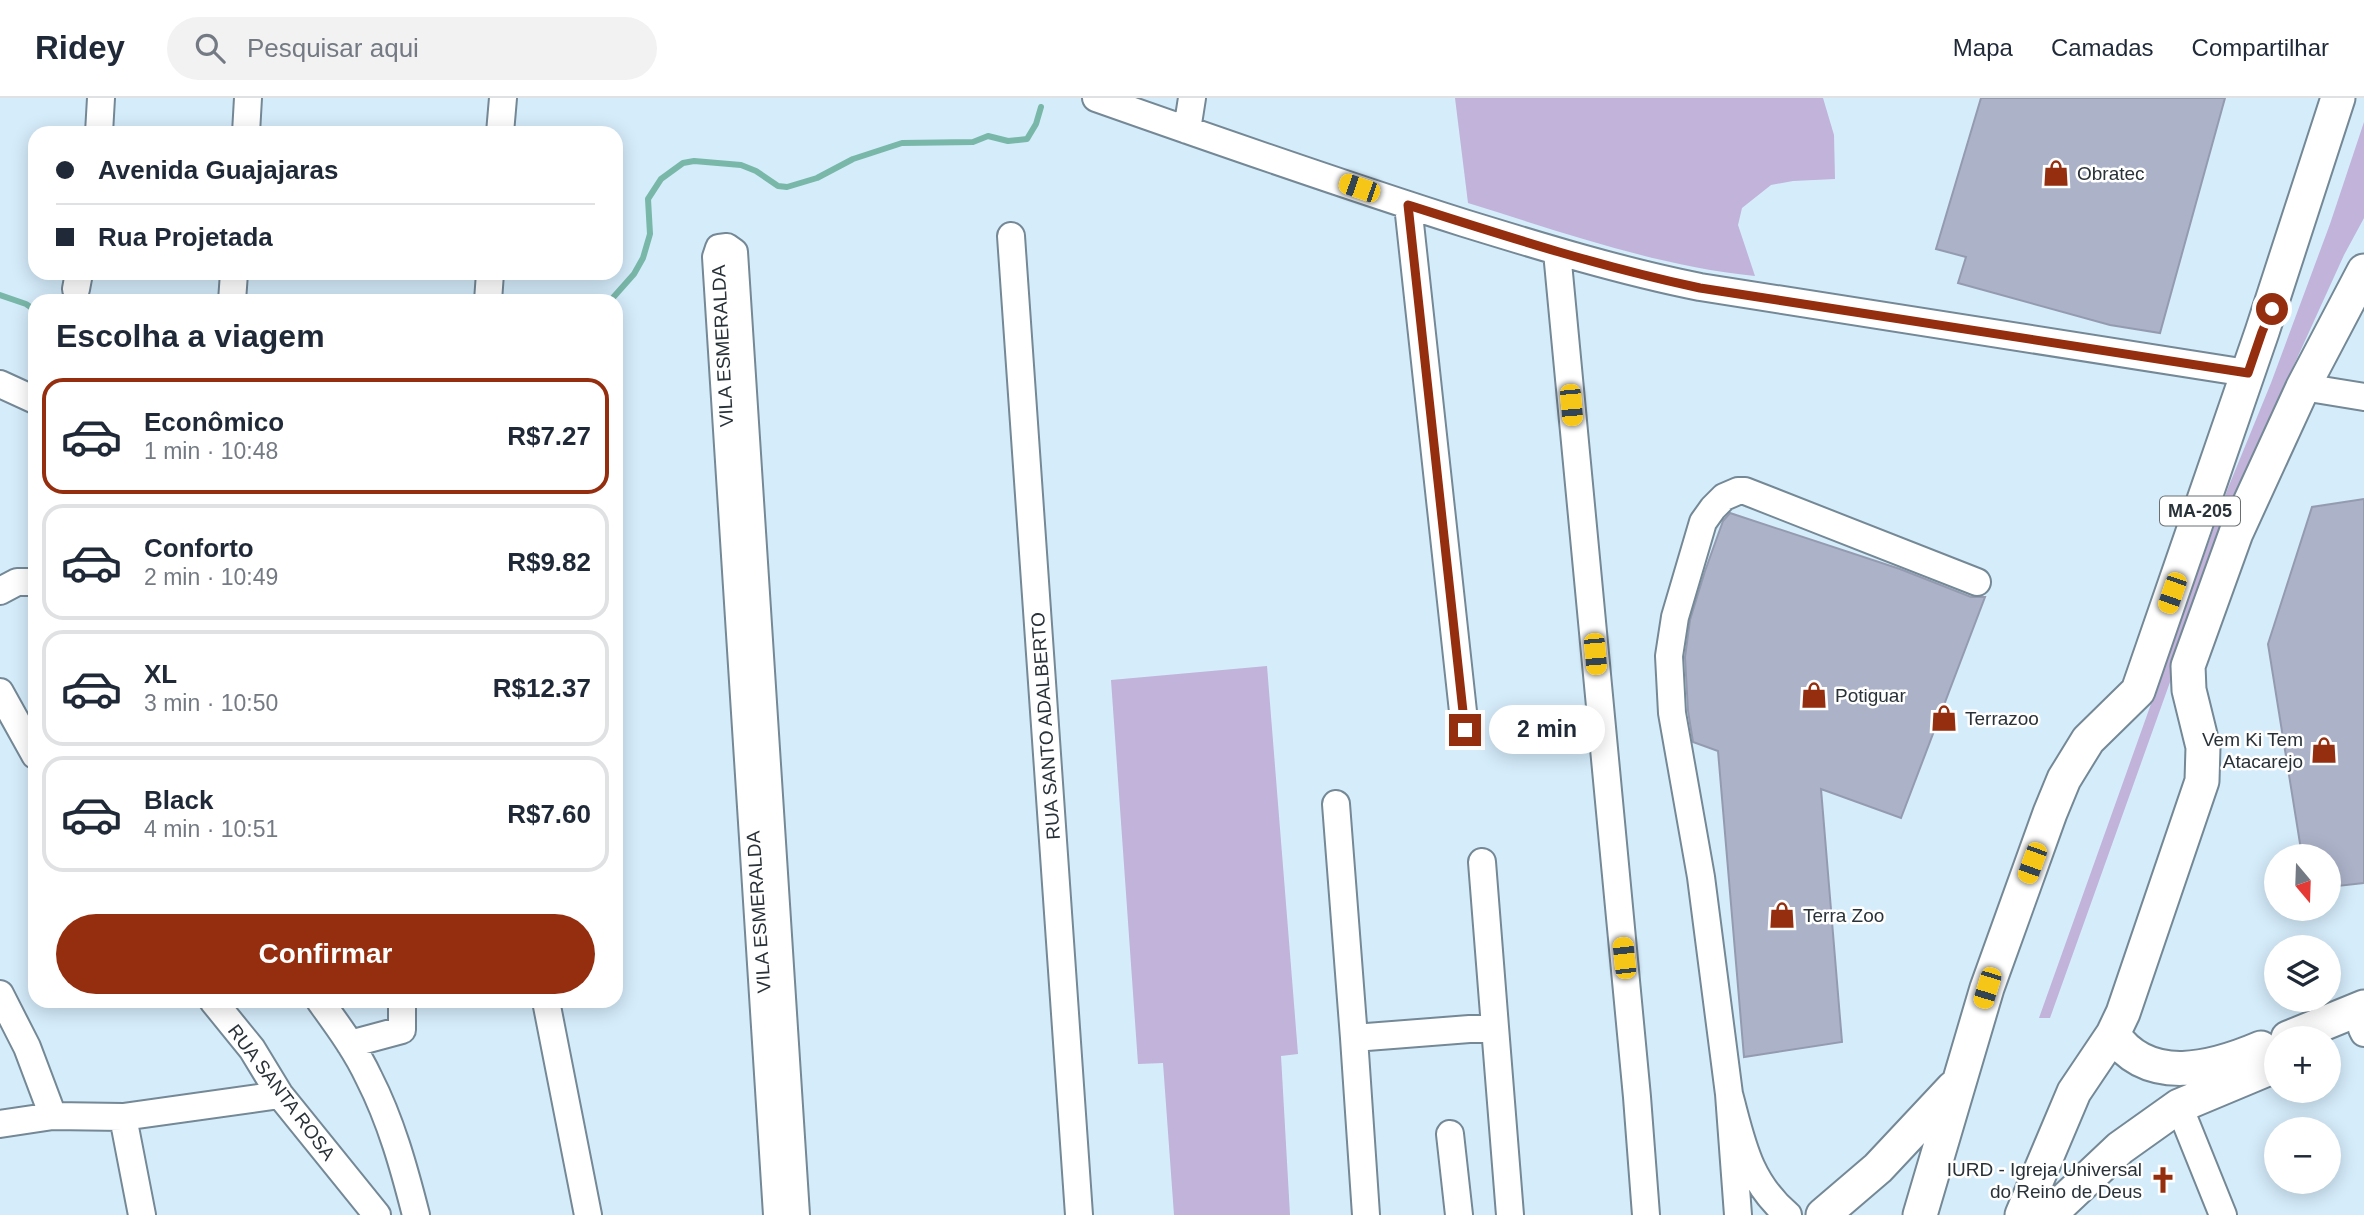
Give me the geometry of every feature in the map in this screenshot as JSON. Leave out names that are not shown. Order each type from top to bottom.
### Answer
[{"type":"main road","name":"MA-205","points":[[1963,1075],[1987,988],[2064,779],[2096,730],[2138,691],[2262,332],[2338,98]]},
{"type":"main road","points":[[2262,332],[2314,221],[2357,98]]},
{"type":"main road","points":[[2304,387],[2364,254]]},
{"type":"main road","name":"MA-205","points":[[2113,1034],[2131,994],[2202,781],[2203,747],[2189,690],[2188,666],[2236,533],[2304,387],[2364,271]]},
{"type":"main road","points":[[2341,1029],[2364,1025]]},
{"type":"main road","points":[[2341,1037],[2364,1025]]},
{"type":"main road","points":[[2022,1215],[2074,1092],[2113,1034],[2125,1049],[2148,1063],[2178,1068],[2224,1063],[2264,1047]]},
{"type":"main road","points":[[2049,1215],[2120,1148],[2179,1106],[2264,1070]]},
{"type":"main road","points":[[1823,1215],[1918,1129],[1963,1075]]},
{"type":"main road","points":[[1920,1215],[1963,1075]]},
{"type":"street","points":[[99,126],[101,98]]},
{"type":"street","points":[[246,126],[248,98]]},
{"type":"street","points":[[501,126],[503,98]]},
{"type":"street","points":[[1096,98],[1408,205],[1557,252],[1645,276],[1700,288],[2248,373]]},
{"type":"street","points":[[1187,130],[1192,98]]},
{"type":"street","points":[[1408,205],[1465,730]]},
{"type":"street","name":"RUA SANTO ADALBERTO","points":[[1011,236],[1079,1215]]},
{"type":"street","name":"VILA ESMERALDA","points":[[768,930],[734,252],[723,247],[719,248],[716,257],[768,930],[786,1205]]},
{"type":"street","points":[[1557,252],[1646,1215]]},
{"type":"street","points":[[0,384],[28,397]]},
{"type":"street","points":[[2304,387],[2364,397]]},
{"type":"street","points":[[1738,1215],[1729,1094],[1701,877],[1672,713],[1669,656],[1675,617],[1703,522],[1724,497],[1745,491],[1977,582]]},
{"type":"street","points":[[0,591],[17,582],[28,582]]},
{"type":"street","points":[[0,692],[28,742]]},
{"type":"street","points":[[1336,804],[1366,1215]]},
{"type":"street","points":[[1482,862],[1510,1215]]},
{"type":"street","points":[[0,994],[27,1047],[53,1116]]},
{"type":"street","name":"RUA SANTA ROSA","points":[[219,1008],[252,1049],[280,1095],[377,1215]]},
{"type":"street","points":[[325,1008],[369,1076],[384,1109],[416,1215]]},
{"type":"street","points":[[350,1044],[402,1030],[402,1008]]},
{"type":"street","points":[[548,1008],[588,1215]]},
{"type":"street","points":[[1354,1038],[1495,1027]]},
{"type":"street","points":[[1729,1094],[1744,1153],[1752,1171],[1760,1185],[1788,1215]]},
{"type":"street","points":[[0,1124],[53,1116],[123,1117],[280,1095]]},
{"type":"street","points":[[2179,1106],[2223,1215]]},
{"type":"street","points":[[123,1117],[142,1215]]},
{"type":"street","points":[[1450,1134],[1459,1215]]},
{"type":"shaded area","points":[[1455,98],[1823,98],[1834,135],[1835,179],[1771,185],[1742,208],[1738,225],[1755,276],[1682,264],[1610,247],[1468,203]]},
{"type":"shaded area","points":[[2364,122],[2364,218],[2344,255],[2244,475],[2050,1018],[2039,1018],[2228,488],[2271,383],[2330,224]]},
{"type":"shaded area","points":[[1267,666],[1298,1054],[1281,1056],[1290,1215],[1174,1215],[1163,1063],[1138,1064],[1111,680]]},
{"type":"building","name":"Obratec","points":[[1981,98],[2225,98],[2160,333],[2110,325],[1958,283],[1966,257],[1936,249]]},
{"type":"building","name":"Vem Ki Tem Atacarejo","points":[[2364,499],[2364,883],[2342,886],[2342,844],[2300,844],[2268,644],[2312,507]]},
{"type":"building","name":"Potiguar","points":[[1730,513],[1900,569],[1971,597],[1985,597],[1901,818],[1821,789],[1842,1042],[1744,1057],[1718,751],[1693,742],[1685,657],[1690,620],[1705,571],[1723,521]]},
{"type":"waterway","points":[[616,294],[634,274],[643,258],[650,234],[648,199],[661,179],[683,163],[694,161],[741,165],[756,171],[778,186],[787,187],[817,178],[853,159],[902,143],[973,142],[988,136],[1008,141],[1027,139],[1036,124],[1041,107]]},
{"type":"waterway","points":[[0,295],[28,305]]},
{"type":"place","name":"Obratec","points":[[2056,173]]},
{"type":"place","name":"Potiguar","points":[[1814,695]]},
{"type":"place","name":"Terrazoo","points":[[1944,718]]},
{"type":"place","name":"Vem Ki Tem Atacarejo","points":[[2324,750]]},
{"type":"place","name":"Terra Zoo","points":[[1782,915]]},
{"type":"place","name":"IURD - Igreja Universal do Reino de Deus","points":[[2163,1180]]},
{"type":"route","points":[[1465,730],[1408,205],[1557,252],[1700,288],[2248,373],[2272,309]]}]
